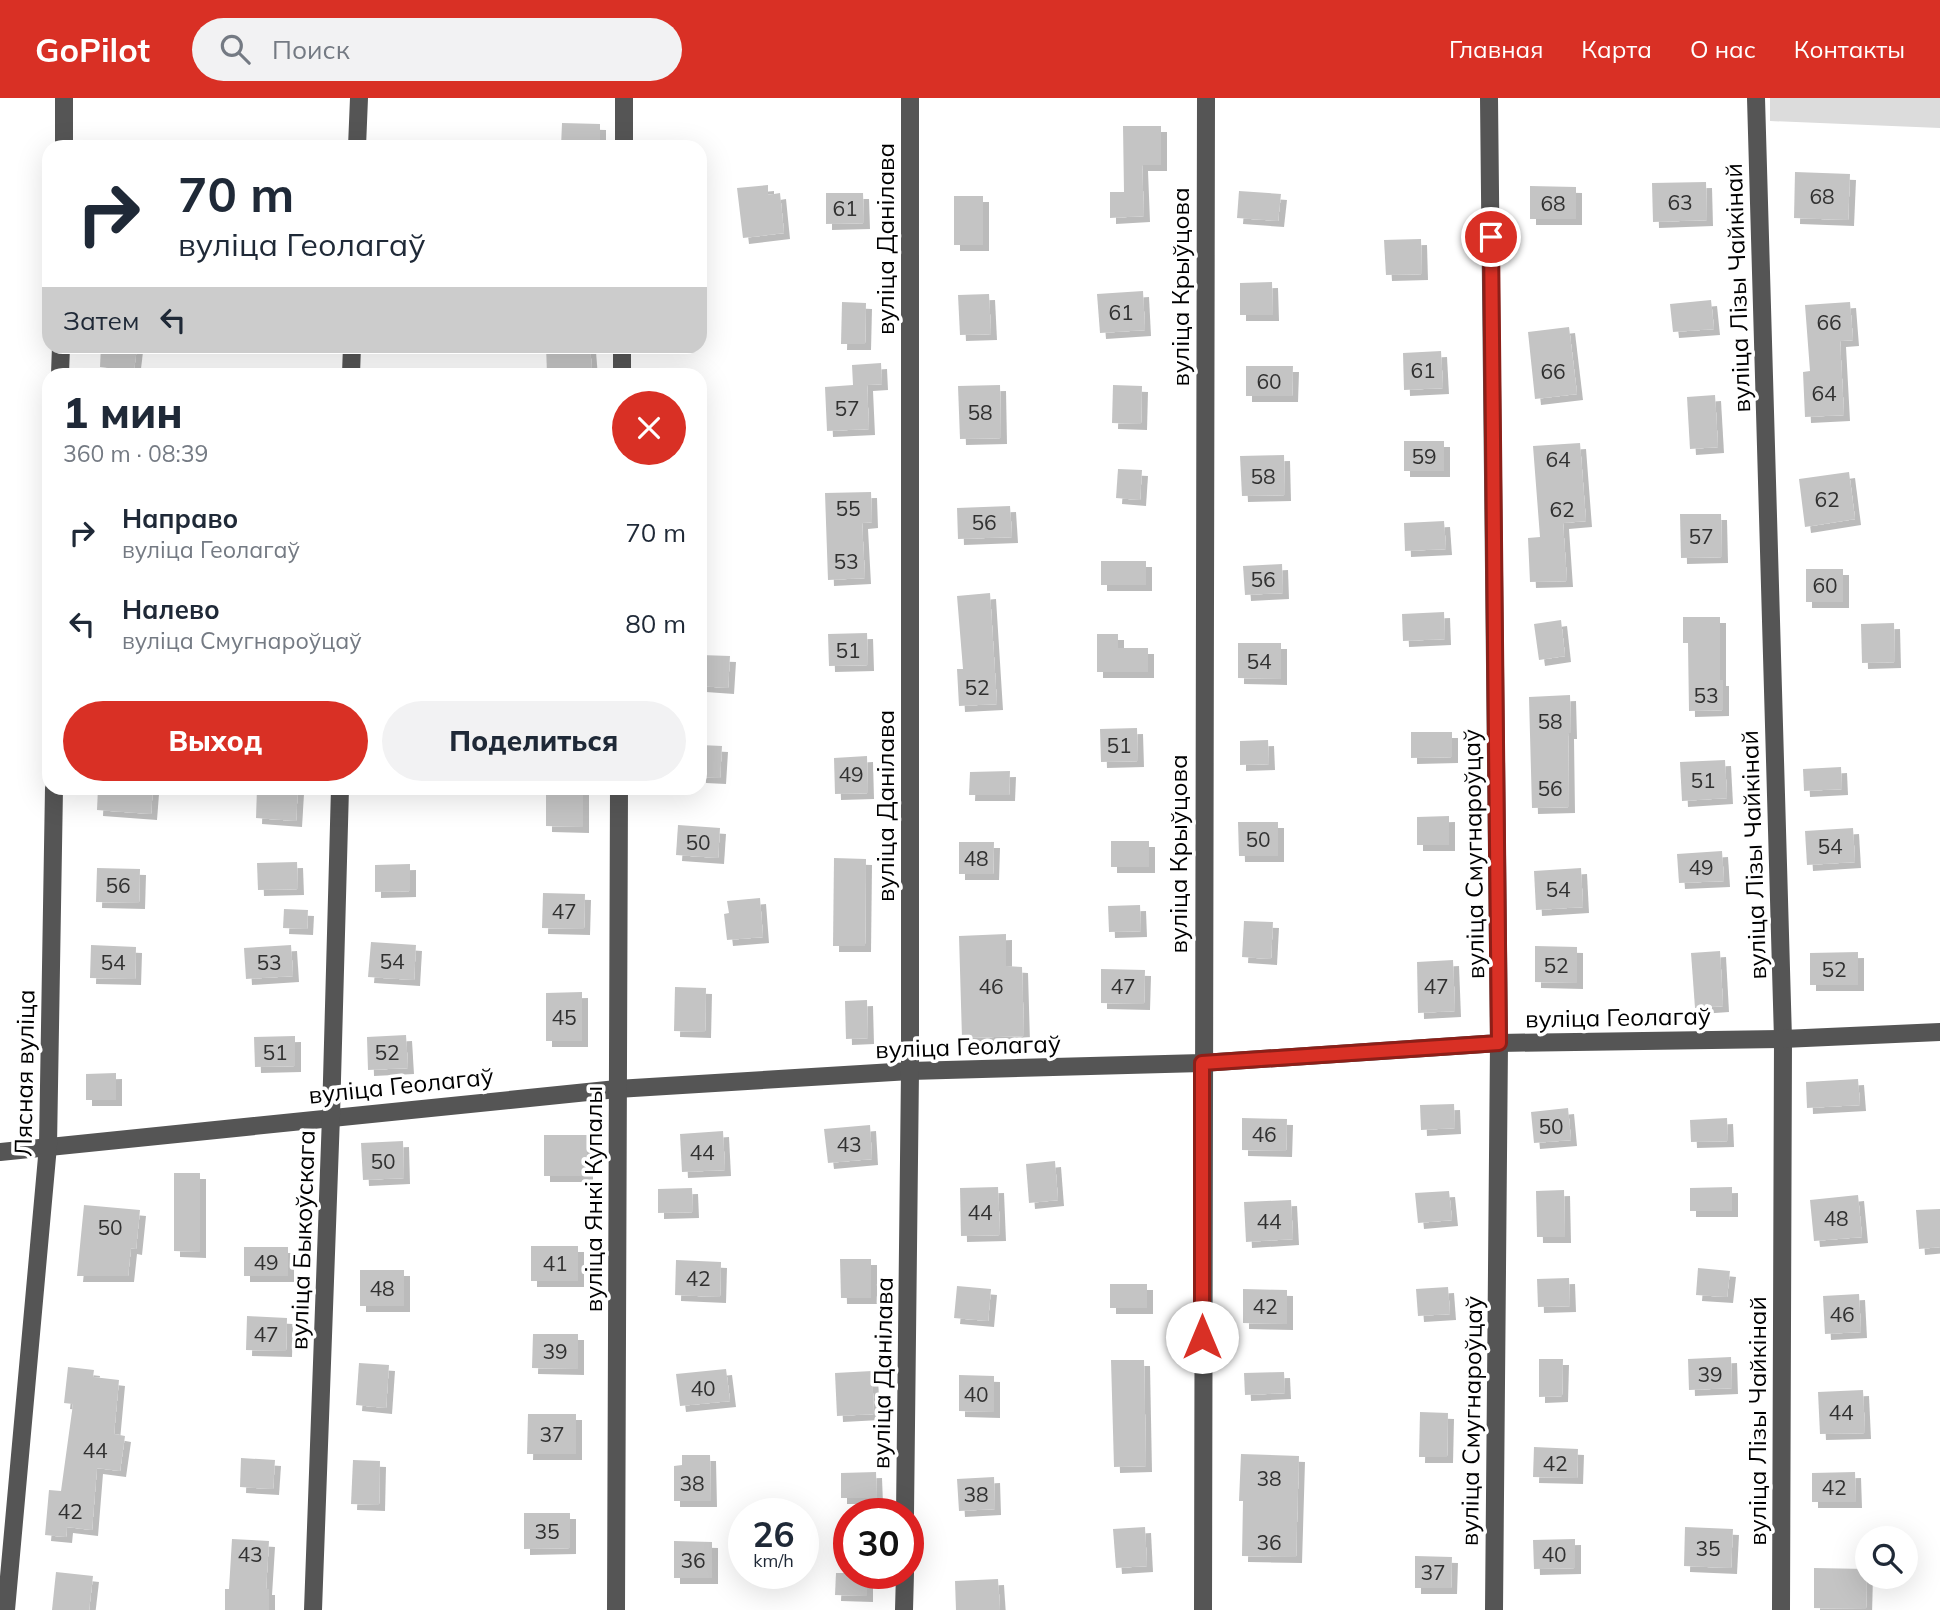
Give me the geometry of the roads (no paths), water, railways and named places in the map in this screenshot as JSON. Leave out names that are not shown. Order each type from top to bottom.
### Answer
[{"type":"street","points":[[64,98],[64,140]]},
{"type":"street","points":[[357,140],[359,98]]},
{"type":"street","points":[[624,98],[624,140]]},
{"type":"street","name":"вуліца Данілава","points":[[905,1498],[909,1071],[910,98]]},
{"type":"street","name":"вуліца Крыўцова","points":[[1203,1610],[1206,98]]},
{"type":"street","name":"вуліца Смугнароўцаў","points":[[1489,98],[1499,1043],[1494,1610]]},
{"type":"street","name":"вуліца Лізы Чайкінай","points":[[1756,98],[1783,1039],[1781,1610]]},
{"type":"street","name":"Лясная вуліца","points":[[6,1610],[48,1146],[54,795]]},
{"type":"street","name":"вуліца Быкоўскага","points":[[313,1610],[340,795]]},
{"type":"street","name":"вуліца Янкі Купалы","points":[[616,1610],[619,795]]},
{"type":"street","name":"вуліца Геолагаў","points":[[0,1152],[331,1116],[617,1089],[909,1071],[1202,1063],[1499,1043],[1783,1039],[1940,1032]]},
{"type":"street","points":[[904,1610],[905,1589]]}]
